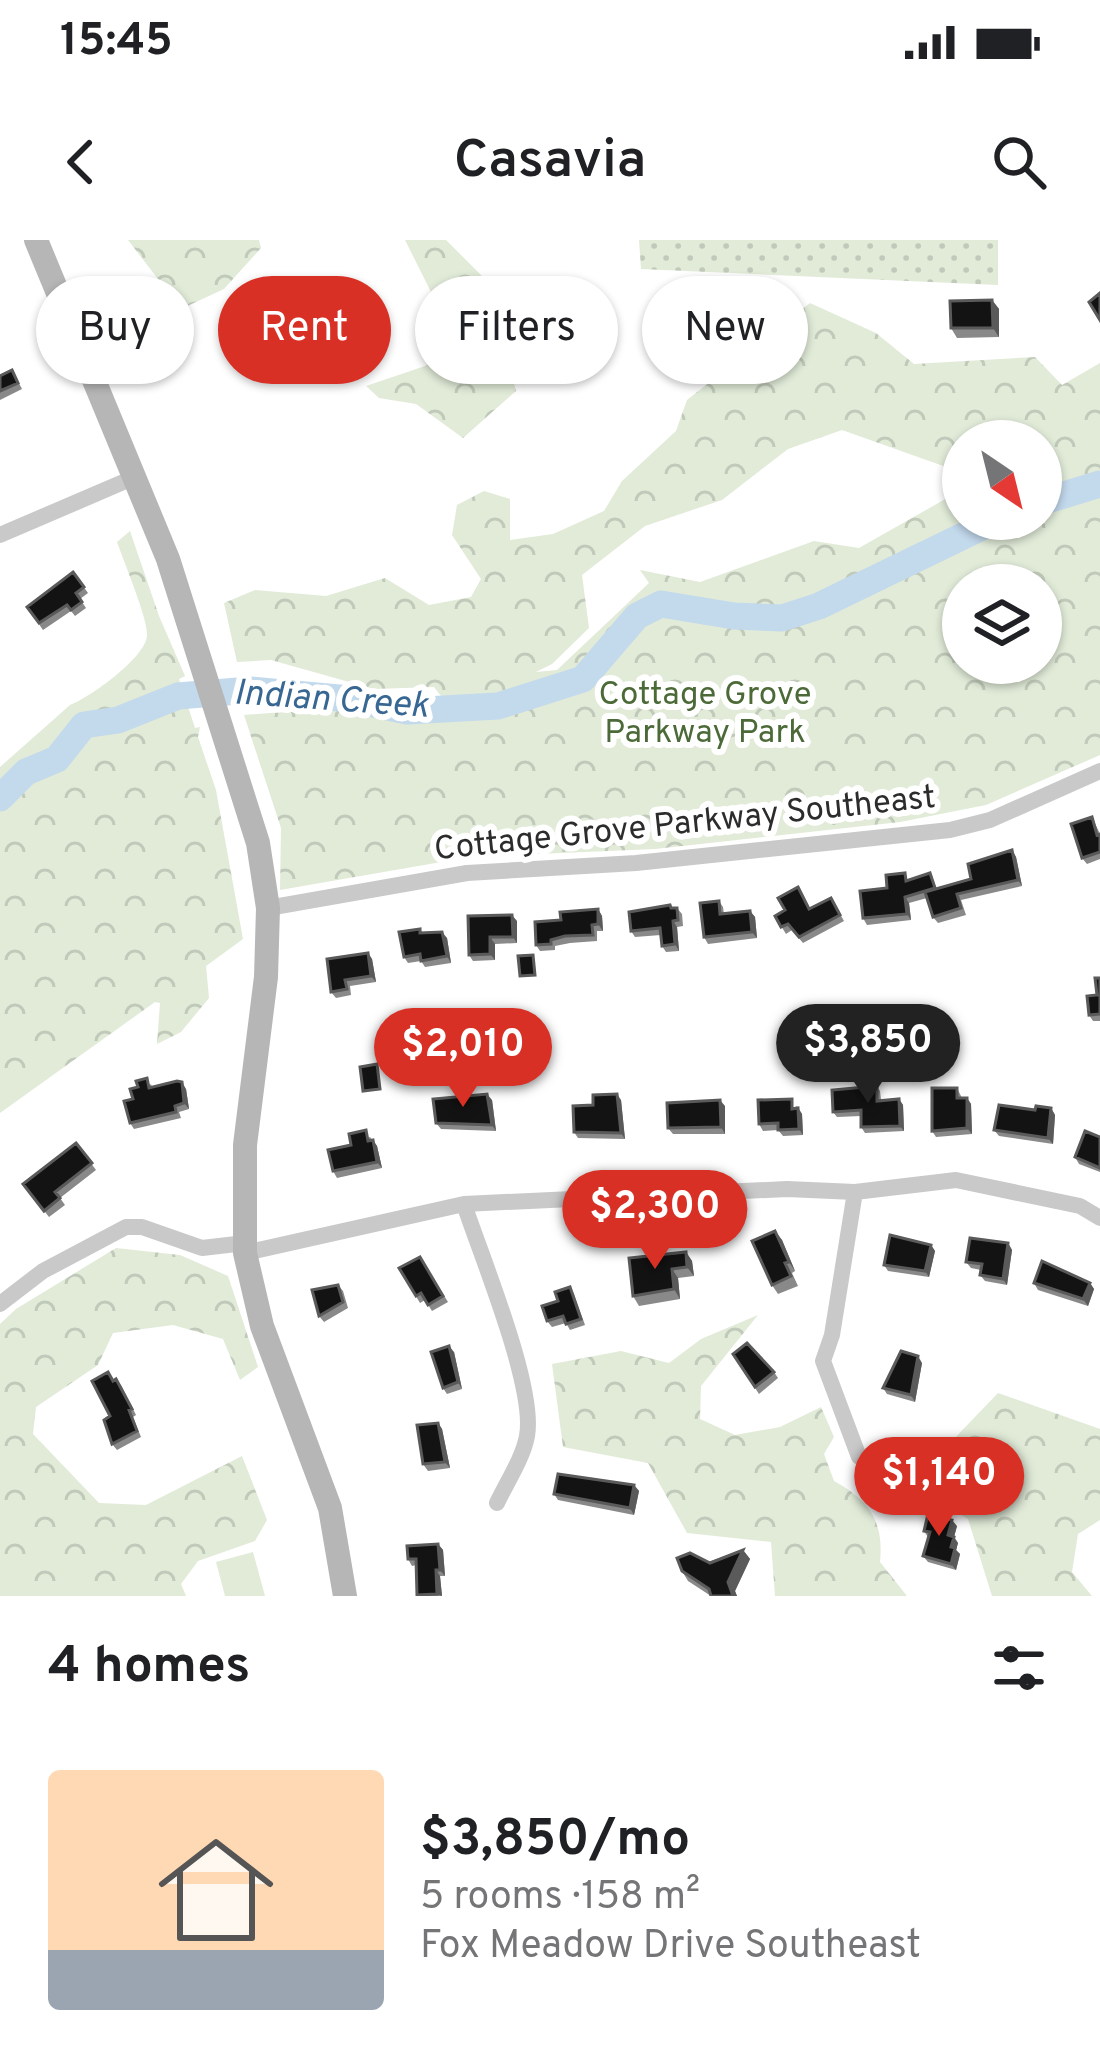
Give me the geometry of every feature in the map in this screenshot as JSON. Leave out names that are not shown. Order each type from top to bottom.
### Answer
[{"type":"main road","points":[[36,240],[168,559],[258,843],[268,908],[264,998],[244,1145],[245,1248],[262,1326],[330,1508],[345,1596]]},
{"type":"street","points":[[0,535],[135,477]]},
{"type":"street","name":"Cottage Grove Parkway Southeast","points":[[268,908],[467,873],[636,863],[950,830],[990,820],[1100,771]]},
{"type":"street","points":[[0,1304],[44,1271],[126,1227],[142,1227],[202,1248],[245,1248],[464,1204],[766,1190],[855,1192],[956,1180],[1080,1206],[1100,1218]]},
{"type":"street","points":[[855,1192],[824,1361],[859,1457]]},
{"type":"street","points":[[464,1204],[522,1377],[528,1413],[527,1438],[497,1503]]},
{"type":"green space","points":[[128,240],[259,240],[261,248],[236,276],[218,276],[218,292],[194,303],[194,276],[156,276]]},
{"type":"green space","points":[[405,240],[446,240],[482,276],[423,276]]},
{"type":"green space","points":[[639,240],[998,240],[998,285],[641,269]]},
{"type":"green space","name":"Cottage Grove Parkway Park","points":[[810,303],[876,333],[914,364],[1035,357],[1062,385],[1100,363],[1100,755],[986,805],[900,822],[655,849],[470,857],[280,890],[281,828],[244,715],[444,700],[434,687],[374,689],[271,660],[237,662],[224,603],[255,590],[326,596],[385,578],[429,605],[471,597],[481,579],[452,535],[457,505],[484,491],[510,499],[510,540],[553,534],[604,511],[622,481],[676,431],[687,400],[707,384],[808,384]],"holes":[[[942,420],[1062,420],[1062,540],[942,540],[942,501],[859,548],[814,541],[700,582],[640,570],[649,583],[557,670],[536,672],[552,664],[589,628],[582,575],[645,526],[722,500],[788,449],[842,430],[942,466]]]},
{"type":"green space","points":[[415,369],[415,384],[514,384],[516,391],[463,438],[416,404],[379,398],[366,386],[391,384],[391,378]]},
{"type":"green space","points":[[130,531],[185,676],[179,679],[195,728],[200,727],[198,737],[216,790],[243,939],[206,966],[209,998],[181,1032],[157,1044],[160,1003],[155,1002],[0,1113],[0,767],[70,705],[116,676],[144,644],[144,617],[117,542]]},
{"type":"green space","points":[[116,1248],[180,1255],[228,1276],[258,1367],[240,1380],[223,1339],[173,1325],[113,1333],[98,1365],[36,1407],[33,1434],[99,1503],[146,1505],[242,1456],[267,1520],[255,1541],[198,1561],[181,1584],[186,1596],[0,1596],[0,1324],[16,1309]]},
{"type":"green space","points":[[758,1315],[701,1386],[700,1419],[735,1435],[780,1427],[821,1407],[834,1437],[824,1454],[834,1481],[872,1513],[880,1562],[907,1596],[775,1596],[771,1542],[687,1533],[648,1463],[563,1447],[552,1364],[621,1351],[669,1363],[701,1339]]},
{"type":"green space","points":[[998,1393],[1100,1429],[1100,1520],[1078,1534],[1072,1572],[1092,1596],[992,1596],[968,1519],[948,1507],[950,1443]]},
{"type":"green space","points":[[253,1552],[265,1596],[225,1596],[216,1562]]},
{"type":"building","points":[[1100,293],[1100,320],[1089,302]]},
{"type":"building","points":[[992,300],[993,328],[951,328],[950,301]]},
{"type":"building","points":[[12,370],[18,383],[0,391],[0,376]]},
{"type":"building","points":[[73,572],[84,587],[76,593],[82,602],[71,610],[67,605],[39,623],[27,607]]},
{"type":"building","points":[[1092,817],[1100,834],[1100,852],[1082,858],[1071,824]]},
{"type":"building","points":[[1012,850],[1018,880],[957,894],[961,908],[933,917],[925,892],[971,879],[968,864]]},
{"type":"building","points":[[905,873],[906,881],[930,873],[935,888],[905,897],[907,914],[863,918],[860,891],[887,888],[886,875]]},
{"type":"building","points":[[798,887],[809,909],[831,898],[840,915],[799,937],[788,924],[781,927],[775,916],[785,910],[778,898]]},
{"type":"building","points":[[719,901],[720,914],[750,911],[752,932],[704,937],[700,903]]},
{"type":"building","points":[[677,908],[675,944],[662,946],[660,928],[631,931],[629,912]]},
{"type":"building","points":[[598,909],[593,935],[565,936],[536,945],[535,922],[561,920],[560,912]]},
{"type":"building","points":[[512,915],[513,937],[490,937],[490,954],[469,955],[468,916]]},
{"type":"building","points":[[420,929],[420,933],[442,932],[447,956],[421,961],[420,954],[404,957],[399,932]]},
{"type":"building","points":[[368,953],[371,976],[345,980],[347,989],[331,992],[327,959]]},
{"type":"building","points":[[533,955],[535,975],[520,976],[518,956]]},
{"type":"building","points":[[1095,978],[1100,978],[1100,1014],[1089,1015],[1087,996],[1097,995]]},
{"type":"building","points":[[377,1064],[380,1089],[363,1091],[360,1067]]},
{"type":"building","points":[[147,1078],[149,1088],[182,1082],[184,1103],[175,1106],[176,1112],[130,1123],[124,1101],[133,1099],[130,1089],[138,1087],[136,1081]]},
{"type":"building","points":[[877,1086],[877,1101],[899,1099],[900,1126],[861,1127],[861,1110],[833,1112],[832,1090]]},
{"type":"building","points":[[932,1088],[957,1088],[957,1098],[967,1098],[967,1128],[932,1131]]},
{"type":"building","points":[[487,1094],[492,1125],[436,1123],[433,1099]]},
{"type":"building","points":[[617,1094],[621,1133],[574,1132],[573,1106],[593,1105],[593,1095]]},
{"type":"building","points":[[792,1099],[792,1109],[798,1108],[799,1129],[759,1124],[758,1100]]},
{"type":"building","points":[[720,1100],[721,1127],[668,1128],[667,1103]]},
{"type":"building","points":[[999,1105],[1051,1108],[1048,1138],[994,1130]]},
{"type":"building","points":[[366,1130],[377,1162],[333,1171],[328,1150],[351,1145],[349,1134]]},
{"type":"building","points":[[1085,1131],[1100,1137],[1100,1168],[1075,1157]]},
{"type":"building","points":[[76,1143],[92,1163],[55,1192],[60,1198],[44,1211],[23,1184]]},
{"type":"building","points":[[775,1231],[791,1276],[772,1285],[752,1241]]},
{"type":"building","points":[[890,1235],[931,1245],[925,1271],[884,1265]]},
{"type":"building","points":[[970,1238],[1008,1243],[1003,1279],[980,1275],[982,1264],[966,1262]]},
{"type":"building","points":[[686,1252],[687,1267],[672,1269],[674,1289],[633,1296],[629,1258]]},
{"type":"building","points":[[420,1257],[443,1296],[428,1305],[421,1293],[416,1296],[399,1268]]},
{"type":"building","points":[[1042,1261],[1090,1283],[1083,1299],[1034,1283]]},
{"type":"building","points":[[338,1285],[343,1302],[319,1316],[312,1290]]},
{"type":"building","points":[[570,1287],[581,1319],[566,1324],[563,1316],[547,1321],[542,1306],[558,1301],[555,1292]]},
{"type":"building","points":[[747,1343],[774,1372],[755,1387],[733,1354]]},
{"type":"building","points":[[449,1346],[458,1382],[443,1388],[431,1352]]},
{"type":"building","points":[[901,1351],[918,1356],[911,1395],[883,1388]]},
{"type":"building","points":[[108,1372],[132,1409],[137,1431],[112,1444],[104,1420],[110,1416],[92,1381]]},
{"type":"building","points":[[438,1423],[445,1462],[423,1464],[417,1425]]},
{"type":"building","points":[[558,1474],[634,1485],[630,1508],[554,1494]]},
{"type":"building","points":[[928,1514],[952,1520],[948,1535],[954,1537],[951,1564],[923,1556],[930,1532],[924,1531]]},
{"type":"building","points":[[438,1544],[437,1594],[417,1595],[416,1559],[408,1559],[407,1546]]},
{"type":"building","points":[[743,1550],[728,1582],[733,1596],[711,1596],[709,1589],[682,1571],[677,1558],[690,1553],[710,1563]]},
{"type":"waterway","name":"Indian Creek","points":[[1062,496],[1100,484]]},
{"type":"waterway","name":"Indian Creek","points":[[0,798],[26,772],[57,759],[84,725],[118,720],[178,696],[250,690],[350,699],[407,711],[498,706],[583,679],[637,616],[661,604],[782,618],[819,606],[955,540]]}]
